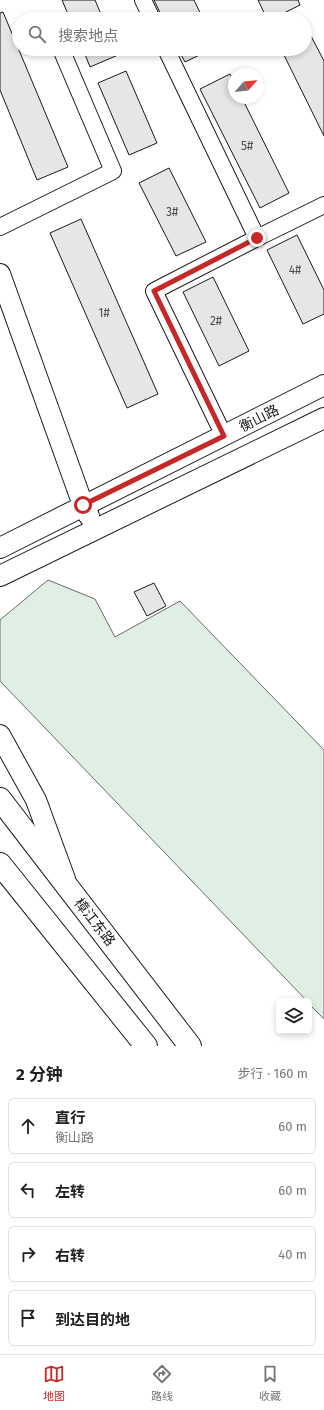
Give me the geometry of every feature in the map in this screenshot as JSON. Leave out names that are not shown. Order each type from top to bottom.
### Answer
[{"type":"main road","name":"樟江东路","points":[[0,799],[190,1046]]},
{"type":"main road","points":[[0,864],[146,1046]]},
{"type":"street","points":[[143,0],[149,12]]},
{"type":"street","points":[[0,227],[113,171],[64,56]]},
{"type":"street","points":[[169,56],[257,238]]},
{"type":"street","points":[[224,436],[154,291],[324,205]]},
{"type":"street","points":[[0,274],[83,505],[96,529]]},
{"type":"street","name":"衡山路","points":[[0,548],[324,385]]},
{"type":"street","name":"衡山路","points":[[0,576],[324,418]]},
{"type":"street","points":[[0,735],[36,800],[69,888]]},
{"type":"green space","points":[[48,580],[95,599],[115,637],[180,601],[324,750],[324,1019],[312,1007],[312,998],[304,998],[0,681],[0,620]]},
{"type":"building","points":[[62,0],[95,0],[100,12],[67,12]]},
{"type":"building","points":[[154,0],[194,0],[200,12],[160,12]]},
{"type":"building","points":[[258,0],[298,0],[300,5],[286,12],[264,12]]},
{"type":"building","points":[[3,12],[12,33],[12,56],[21,56],[68,167],[37,180],[0,90],[0,13]]},
{"type":"building","points":[[312,38],[324,61],[324,136],[284,56],[312,56]]},
{"type":"building","points":[[86,56],[116,56],[90,67]]},
{"type":"building","points":[[182,56],[197,56],[185,62]]},
{"type":"building","points":[[126,71],[157,143],[129,155],[98,83]]},
{"type":"building","points":[[228,75],[228,104],[245,104],[289,193],[260,208],[200,89]]},
{"type":"building","points":[[169,168],[206,242],[176,256],[139,183]]},
{"type":"building","points":[[81,219],[158,394],[127,408],[50,233]]},
{"type":"building","points":[[297,235],[324,290],[324,314],[303,324],[267,250]]},
{"type":"building","points":[[213,277],[249,351],[219,366],[183,292]]},
{"type":"building","points":[[154,583],[166,606],[147,616],[134,592]]},
{"type":"route","points":[[83,505],[224,436],[154,291],[257,238]]}]
